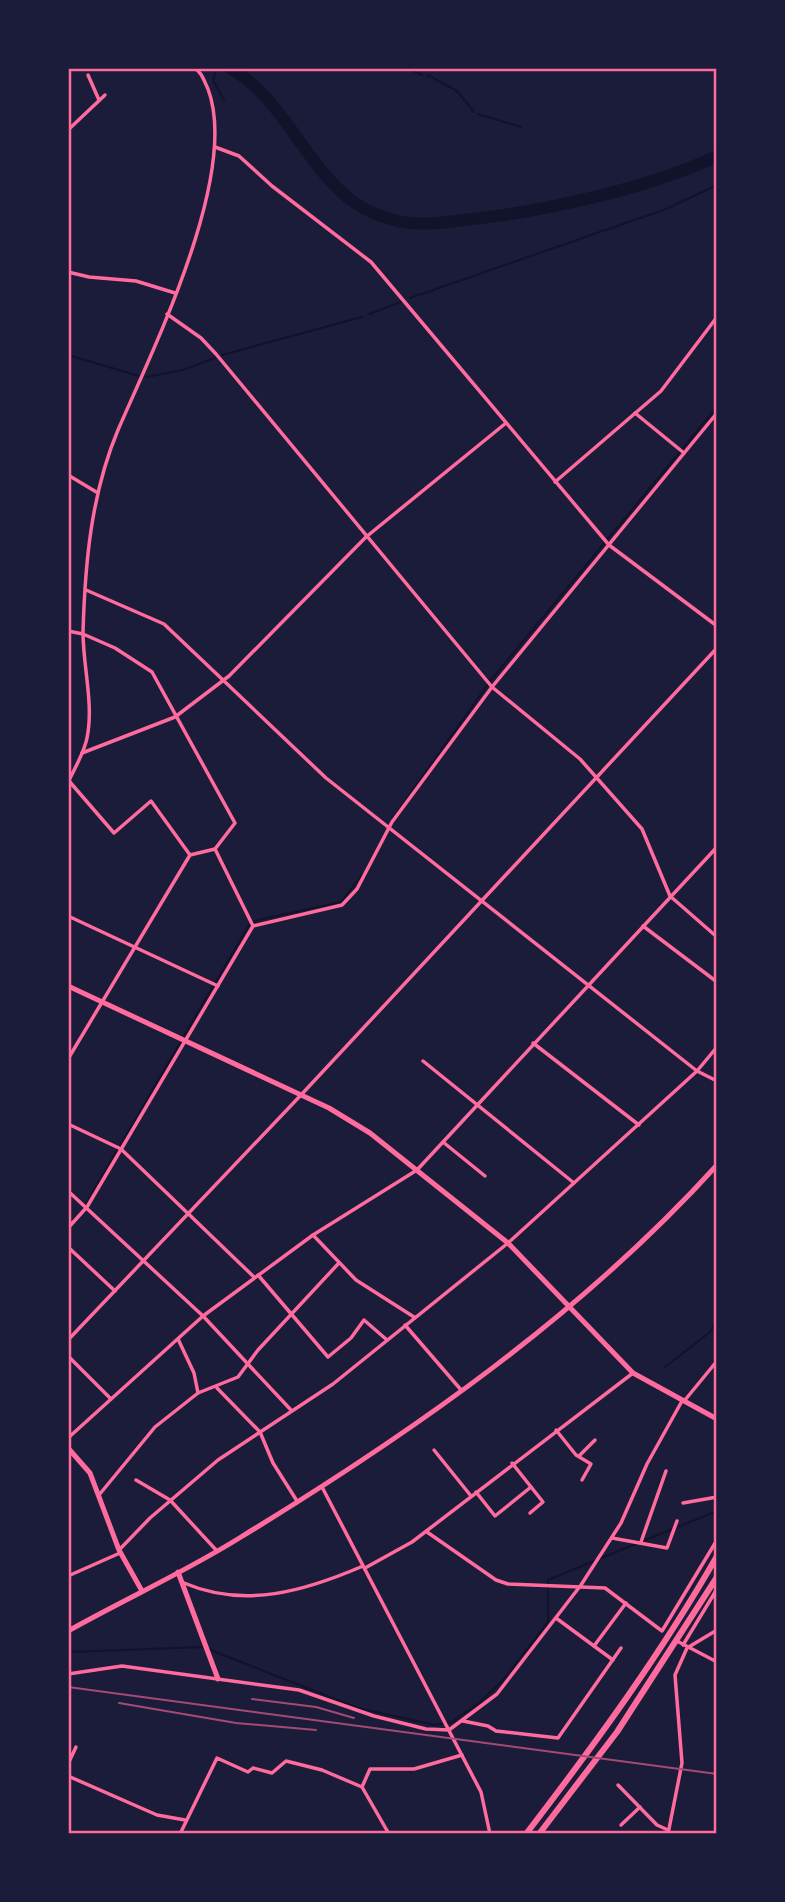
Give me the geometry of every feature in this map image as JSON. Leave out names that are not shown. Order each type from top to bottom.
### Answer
[{"type":"highway","points":[[526,1834],[609,1726],[717,1556]]},
{"type":"highway","points":[[539,1834],[617,1732],[717,1577]]},
{"type":"main road","points":[[68,986],[302,1095],[370,1133],[508,1243],[568,1309],[633,1373],[717,1419]]},
{"type":"main road","points":[[68,1631],[217,1551],[321,1486],[462,1391],[568,1309],[664,1222],[717,1166]]},
{"type":"main road","points":[[68,1448],[86,1466],[119,1551],[142,1591]]},
{"type":"main road","points":[[178,1572],[218,1679]]},
{"type":"street","points":[[190,855],[151,800],[114,833],[69,781],[82,753],[88,724],[83,634],[91,514],[117,433],[167,314],[203,214],[215,147],[214,108],[201,75],[194,68]]},
{"type":"street","points":[[88,75],[99,100]]},
{"type":"street","points":[[68,130],[105,95]]},
{"type":"street","points":[[215,147],[239,156],[272,186],[371,262],[609,545],[717,626]]},
{"type":"street","points":[[68,272],[89,277],[136,281],[175,293]]},
{"type":"street","points":[[167,314],[201,338],[216,354],[492,687],[597,776],[642,828],[670,896],[717,937]]},
{"type":"street","points":[[555,482],[667,383],[717,317]]},
{"type":"street","points":[[635,413],[684,453]]},
{"type":"street","points":[[68,1228],[88,1207],[253,926],[342,905],[368,870],[389,827],[492,687],[717,413]]},
{"type":"street","points":[[82,753],[175,717],[222,680],[366,537],[506,423]]},
{"type":"street","points":[[68,475],[98,493]]},
{"type":"street","points":[[86,590],[164,624],[326,778],[697,1072],[717,1081]]},
{"type":"street","points":[[68,631],[83,634],[149,669],[235,823],[215,849],[190,855],[68,1059]]},
{"type":"street","points":[[68,1340],[302,1095],[717,648]]},
{"type":"street","points":[[68,1438],[203,1316],[313,1235],[417,1170],[717,847]]},
{"type":"street","points":[[215,849],[253,926]]},
{"type":"street","points":[[68,916],[218,986]]},
{"type":"street","points":[[642,926],[717,982]]},
{"type":"street","points":[[533,1043],[639,1125]]},
{"type":"street","points":[[68,1576],[119,1551],[170,1500],[260,1432],[333,1384],[508,1243],[697,1072],[717,1047]]},
{"type":"street","points":[[423,1061],[574,1183]]},
{"type":"street","points":[[68,1124],[121,1149],[256,1276],[328,1357],[351,1338],[363,1320],[387,1340]]},
{"type":"street","points":[[443,1141],[485,1176]]},
{"type":"street","points":[[68,1191],[145,1259],[292,1410]]},
{"type":"street","points":[[313,1235],[338,1264],[369,1290],[414,1317]]},
{"type":"street","points":[[68,1247],[115,1291]]},
{"type":"street","points":[[99,1495],[143,1439],[198,1394],[238,1377],[338,1264]]},
{"type":"street","points":[[405,1325],[462,1391]]},
{"type":"street","points":[[68,1328],[75,1334]]},
{"type":"street","points":[[178,1339],[194,1373],[198,1394]]},
{"type":"street","points":[[68,1356],[111,1399]]},
{"type":"street","points":[[68,1674],[122,1666],[299,1690],[374,1716],[426,1729],[449,1730],[497,1694],[581,1585],[612,1538],[683,1401],[717,1362]]},
{"type":"street","points":[[183,1583],[222,1596],[266,1595],[318,1584],[364,1567],[427,1531],[512,1463],[633,1373]]},
{"type":"street","points":[[217,1388],[260,1432],[273,1463],[297,1501]]},
{"type":"street","points":[[556,1430],[579,1457],[590,1464],[582,1480]]},
{"type":"street","points":[[579,1457],[595,1440]]},
{"type":"street","points":[[434,1450],[471,1496]]},
{"type":"street","points":[[512,1463],[543,1502],[530,1513]]},
{"type":"street","points":[[641,1543],[666,1471]]},
{"type":"street","points":[[136,1480],[170,1500],[217,1551]]},
{"type":"street","points":[[321,1486],[481,1792],[490,1834]]},
{"type":"street","points":[[476,1492],[495,1516],[531,1487]]},
{"type":"street","points":[[683,1503],[717,1497]]},
{"type":"street","points":[[612,1538],[667,1548],[677,1521]]},
{"type":"street","points":[[427,1531],[503,1583],[605,1588],[685,1646],[717,1661]]},
{"type":"street","points":[[662,1631],[717,1540]]},
{"type":"street","points":[[618,1785],[657,1825],[668,1832],[682,1763],[675,1678],[685,1646],[717,1589]]},
{"type":"street","points":[[594,1646],[626,1603]]},
{"type":"street","points":[[556,1618],[613,1660]]},
{"type":"street","points":[[685,1646],[717,1630]]},
{"type":"street","points":[[462,1721],[488,1726],[496,1731],[558,1738],[621,1648]]},
{"type":"street","points":[[68,1764],[76,1747]]},
{"type":"street","points":[[362,1787],[370,1769],[414,1769],[462,1755]]},
{"type":"street","points":[[180,1834],[218,1758],[248,1772],[253,1768],[272,1773],[286,1761],[322,1770],[362,1787],[389,1834]]},
{"type":"street","points":[[68,1776],[157,1815],[185,1820]]},
{"type":"street","points":[[621,1825],[640,1807]]},
{"type":"waterway","points":[[217,68],[213,80],[224,100]]},
{"type":"waterway","points":[[230,68],[249,81],[265,97],[335,186],[365,209],[396,221],[424,224],[445,222],[559,205],[627,189],[717,156]]},
{"type":"waterway","points":[[407,68],[422,75]]},
{"type":"waterway","points":[[427,77],[428,75],[457,91],[474,112]]},
{"type":"waterway","points":[[478,114],[521,127]]},
{"type":"waterway","points":[[410,298],[666,209],[717,185]]},
{"type":"waterway","points":[[369,314],[401,302]]},
{"type":"waterway","points":[[222,355],[362,317]]},
{"type":"waterway","points":[[68,355],[139,376]]},
{"type":"waterway","points":[[146,377],[183,370],[215,358]]},
{"type":"waterway","points":[[393,818],[491,680],[717,407]]},
{"type":"waterway","points":[[86,1204],[249,925],[258,920],[341,902],[362,875]]},
{"type":"waterway","points":[[665,1367],[710,1332],[717,1320]]},
{"type":"waterway","points":[[643,1541],[717,1511]]},
{"type":"waterway","points":[[208,1649],[358,1708],[435,1725],[452,1722],[480,1702],[505,1678],[548,1622],[548,1580],[638,1543]]},
{"type":"waterway","points":[[68,1652],[203,1647]]},
{"type":"railway","points":[[68,1687],[717,1774]]},
{"type":"railway","points":[[252,1699],[316,1707],[354,1718]]},
{"type":"railway","points":[[119,1703],[236,1723],[316,1730]]}]
